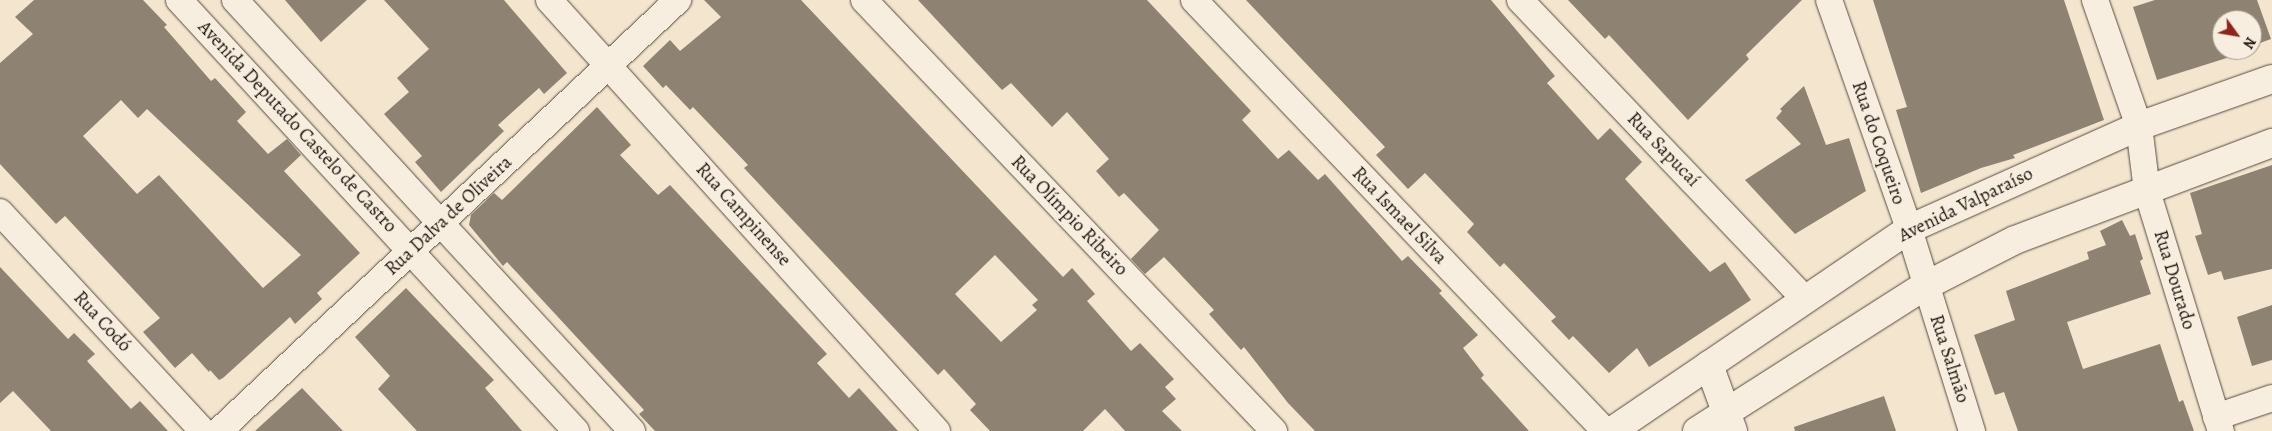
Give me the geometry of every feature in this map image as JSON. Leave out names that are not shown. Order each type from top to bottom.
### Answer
[{"type":"main road","name":"Avenida Valparaíso","points":[[1612,431],[1908,230],[2140,126],[2272,79]]},
{"type":"main road","points":[[1697,431],[1730,421],[1925,286],[2015,240],[2272,143]]},
{"type":"main road","points":[[1709,365],[1730,421]]},
{"type":"street","name":"Avenida Deputado Castelo de Castro","points":[[180,0],[576,431]]},
{"type":"street","points":[[234,0],[632,431]]},
{"type":"street","name":"Rua Campinense","points":[[549,0],[937,431]]},
{"type":"street","name":"Rua Dalva de Oliveira","points":[[219,431],[678,0]]},
{"type":"street","name":"Rua Olímpio Ribeiro","points":[[864,0],[1274,431]]},
{"type":"street","name":"Rua Ismael Silva","points":[[1194,0],[1605,431]]},
{"type":"street","name":"Rua Sapucaí","points":[[1520,0],[1806,300]]},
{"type":"street","name":"Rua do Coqueiro","points":[[1829,0],[1908,230],[1925,286]]},
{"type":"street","name":"Rua Dourado","points":[[2095,0],[2140,126],[2148,191],[2218,424]]},
{"type":"street","name":"Rua Codó","points":[[0,212],[203,431]]},
{"type":"street","name":"Rua Salmão","points":[[1925,286],[1972,431]]},
{"type":"street","points":[[2218,424],[2272,398]]},
{"type":"building","points":[[34,0],[143,0],[167,25],[164,27],[211,81],[215,78],[246,112],[237,121],[268,154],[287,139],[301,155],[284,171],[360,253],[317,293],[322,299],[295,324],[290,317],[223,378],[219,380],[210,370],[209,372],[192,353],[175,368],[143,332],[160,318],[65,216],[56,224],[0,164],[0,63],[33,34],[15,17]],"holes":[[[121,100],[138,118],[147,109],[301,255],[263,288],[159,175],[137,194],[83,136]]]},
{"type":"building","points":[[285,0],[367,0],[321,42]]},
{"type":"building","points":[[384,0],[504,0],[567,73],[544,94],[539,88],[498,125],[504,131],[441,192],[415,162],[422,156],[384,114],[409,92],[397,78],[429,49]]},
{"type":"building","points":[[704,0],[801,0],[1063,277],[1072,268],[1095,294],[1087,301],[1131,351],[1140,343],[1174,379],[1165,387],[1176,399],[1162,411],[1182,431],[1125,431],[1105,409],[1083,431],[990,431],[970,410],[976,404],[944,369],[938,375],[744,168],[748,165],[693,107],[690,110],[666,85],[663,88],[643,66],[670,40],[680,51],[721,17]],"holes":[[[995,255],[1038,300],[1032,305],[1037,310],[1001,342],[955,294]]]},
{"type":"building","points":[[918,0],[1147,0],[1251,111],[1242,120],[1278,159],[1289,150],[1318,180],[1325,174],[1402,261],[1408,256],[1442,291],[1439,293],[1478,335],[1463,348],[1484,375],[1481,378],[1529,431],[1315,431],[1288,403],[1244,347],[1241,350],[1209,314],[1214,310],[1164,257],[1145,274],[1131,259],[1159,230],[1124,193],[1119,197],[1096,171],[1109,159],[1067,112],[1052,127],[1011,83],[1002,90]]},
{"type":"building","points":[[1246,0],[1491,0],[1555,76],[1547,83],[1598,140],[1610,128],[1642,162],[1625,179],[1710,272],[1725,262],[1751,300],[1649,367],[1637,348],[1609,373],[1573,336],[1569,340],[1551,321],[1556,317],[1504,263],[1500,267],[1467,232],[1474,224],[1425,173],[1408,189],[1376,155],[1385,147]]},
{"type":"building","points":[[1568,0],[1802,0],[1746,55],[1749,59],[1688,120],[1609,35],[1605,39]]},
{"type":"building","points":[[1873,0],[2064,0],[2104,120],[2013,155],[2015,158],[1981,168],[1921,193],[1896,110],[1907,107]]},
{"type":"building","points":[[2155,0],[2257,0],[2261,10],[2212,10],[2212,60],[2220,60],[2157,80],[2133,7]]},
{"type":"building","points":[[2262,14],[2271,39],[2262,42]]},
{"type":"building","points":[[1804,86],[1826,145],[1849,138],[1866,191],[1795,234],[1745,180],[1801,144],[1776,118],[1782,111],[1780,109]]},
{"type":"building","points":[[597,107],[631,145],[620,155],[658,195],[670,185],[827,354],[817,363],[849,398],[859,388],[898,431],[655,431],[639,414],[644,410],[507,262],[503,266],[469,225],[471,215],[494,193],[502,200]]},
{"type":"building","points":[[2272,165],[2272,269],[2224,280],[2221,271],[2208,275],[2195,236],[2202,234],[2190,193]]},
{"type":"building","points":[[2122,220],[2130,236],[2135,234],[2143,259],[2140,261],[2151,294],[2067,322],[2083,369],[2160,344],[2179,402],[2183,400],[2194,431],[2018,431],[2004,392],[1995,395],[1974,335],[2015,320],[2006,291],[2089,259],[2087,252],[2106,245],[2100,231]]},
{"type":"building","points":[[0,267],[68,339],[74,333],[95,354],[87,361],[131,409],[140,401],[168,431],[51,431],[13,391],[0,403]]},
{"type":"building","points":[[406,288],[494,380],[485,388],[522,431],[417,431],[378,389],[390,376],[355,337]]},
{"type":"building","points":[[2272,305],[2272,360],[2252,366],[2237,317]]},
{"type":"building","points":[[302,388],[343,431],[255,431]]},
{"type":"building","points":[[1884,396],[1896,431],[1795,431],[1794,427]]}]
